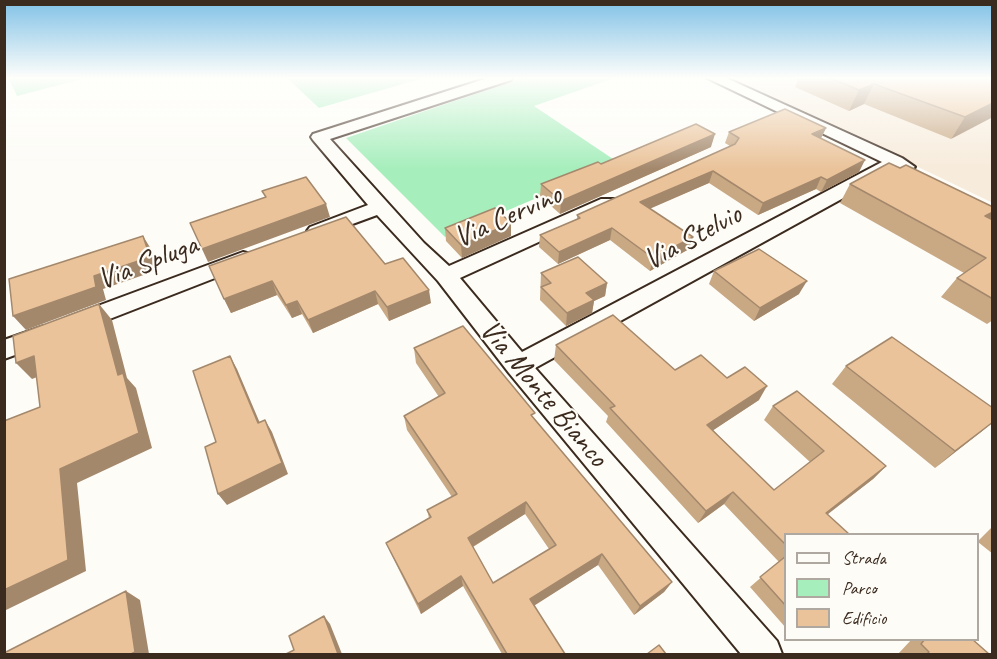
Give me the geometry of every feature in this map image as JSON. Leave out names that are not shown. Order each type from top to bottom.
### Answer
[{"type":"street","name":"Via Monte Bianco","points":[[410,108],[319,137],[380,207],[446,276],[518,366],[764,654]]},
{"type":"street","points":[[779,108],[918,172]]},
{"type":"street","name":"Via Stelvio","points":[[518,366],[896,162]]},
{"type":"street","name":"Via Cervino","points":[[446,276],[628,194]]},
{"type":"street","points":[[302,237],[380,207]]},
{"type":"street","name":"Via Spluga","points":[[4,350],[258,253]]},
{"type":"shaded area","points":[[795,108],[992,108],[991,202]]},
{"type":"green space","points":[[435,108],[537,108],[619,163],[445,237],[346,138]]},
{"type":"building","points":[[940,108],[983,108],[965,117]]},
{"type":"building","points":[[785,109],[826,128],[812,134],[865,160],[827,180],[821,177],[763,203],[713,171],[640,202],[693,237],[653,258],[612,228],[559,252],[540,235],[580,218],[577,215],[735,144],[739,138],[729,132]]},
{"type":"building","points":[[696,124],[715,134],[561,201],[541,184],[598,162],[601,164]]},
{"type":"building","points":[[889,163],[900,168],[906,165],[993,207],[993,212],[985,216],[993,220],[993,299],[957,278],[986,258],[850,184]]},
{"type":"building","points":[[306,177],[326,204],[202,249],[190,223],[266,197],[262,191]]},
{"type":"building","points":[[495,208],[511,223],[461,245],[445,228]]},
{"type":"building","points":[[346,217],[385,264],[403,258],[429,290],[387,307],[375,291],[308,320],[297,301],[286,305],[272,281],[224,299],[209,266]]},
{"type":"building","points":[[143,236],[150,257],[94,276],[96,287],[13,316],[9,279]]},
{"type":"building","points":[[759,249],[807,281],[760,308],[714,271]]},
{"type":"building","points":[[578,257],[607,283],[586,293],[594,300],[567,313],[541,287],[551,283],[541,273]]},
{"type":"building","points":[[99,304],[118,375],[123,373],[139,433],[60,469],[68,560],[4,590],[4,421],[40,407],[34,356],[16,363],[13,336]]},
{"type":"building","points":[[613,315],[675,370],[701,355],[727,378],[745,367],[767,386],[707,425],[774,490],[824,451],[773,406],[797,391],[886,466],[826,513],[848,533],[784,533],[784,543],[733,492],[706,511],[610,408],[615,406],[556,345]]},
{"type":"building","points":[[463,326],[535,413],[531,415],[672,582],[640,606],[602,554],[530,599],[565,654],[507,654],[461,576],[418,604],[386,543],[431,517],[427,510],[457,494],[404,416],[445,393],[414,348]],"holes":[[[526,502],[556,545],[493,583],[468,538]]]},
{"type":"building","points":[[892,337],[993,408],[993,422],[955,451],[846,366]]},
{"type":"building","points":[[230,356],[258,423],[265,420],[282,463],[218,494],[205,447],[216,442],[193,371]]},
{"type":"building","points":[[784,558],[784,604],[760,577]]},
{"type":"building","points":[[126,591],[135,652],[131,654],[4,654],[4,653]]},
{"type":"building","points":[[324,616],[338,654],[286,654],[294,650],[289,636]]},
{"type":"building","points":[[923,641],[974,641],[989,654],[927,654],[929,652],[921,644]]},
{"type":"building","points":[[659,645],[666,654],[647,654]]}]
